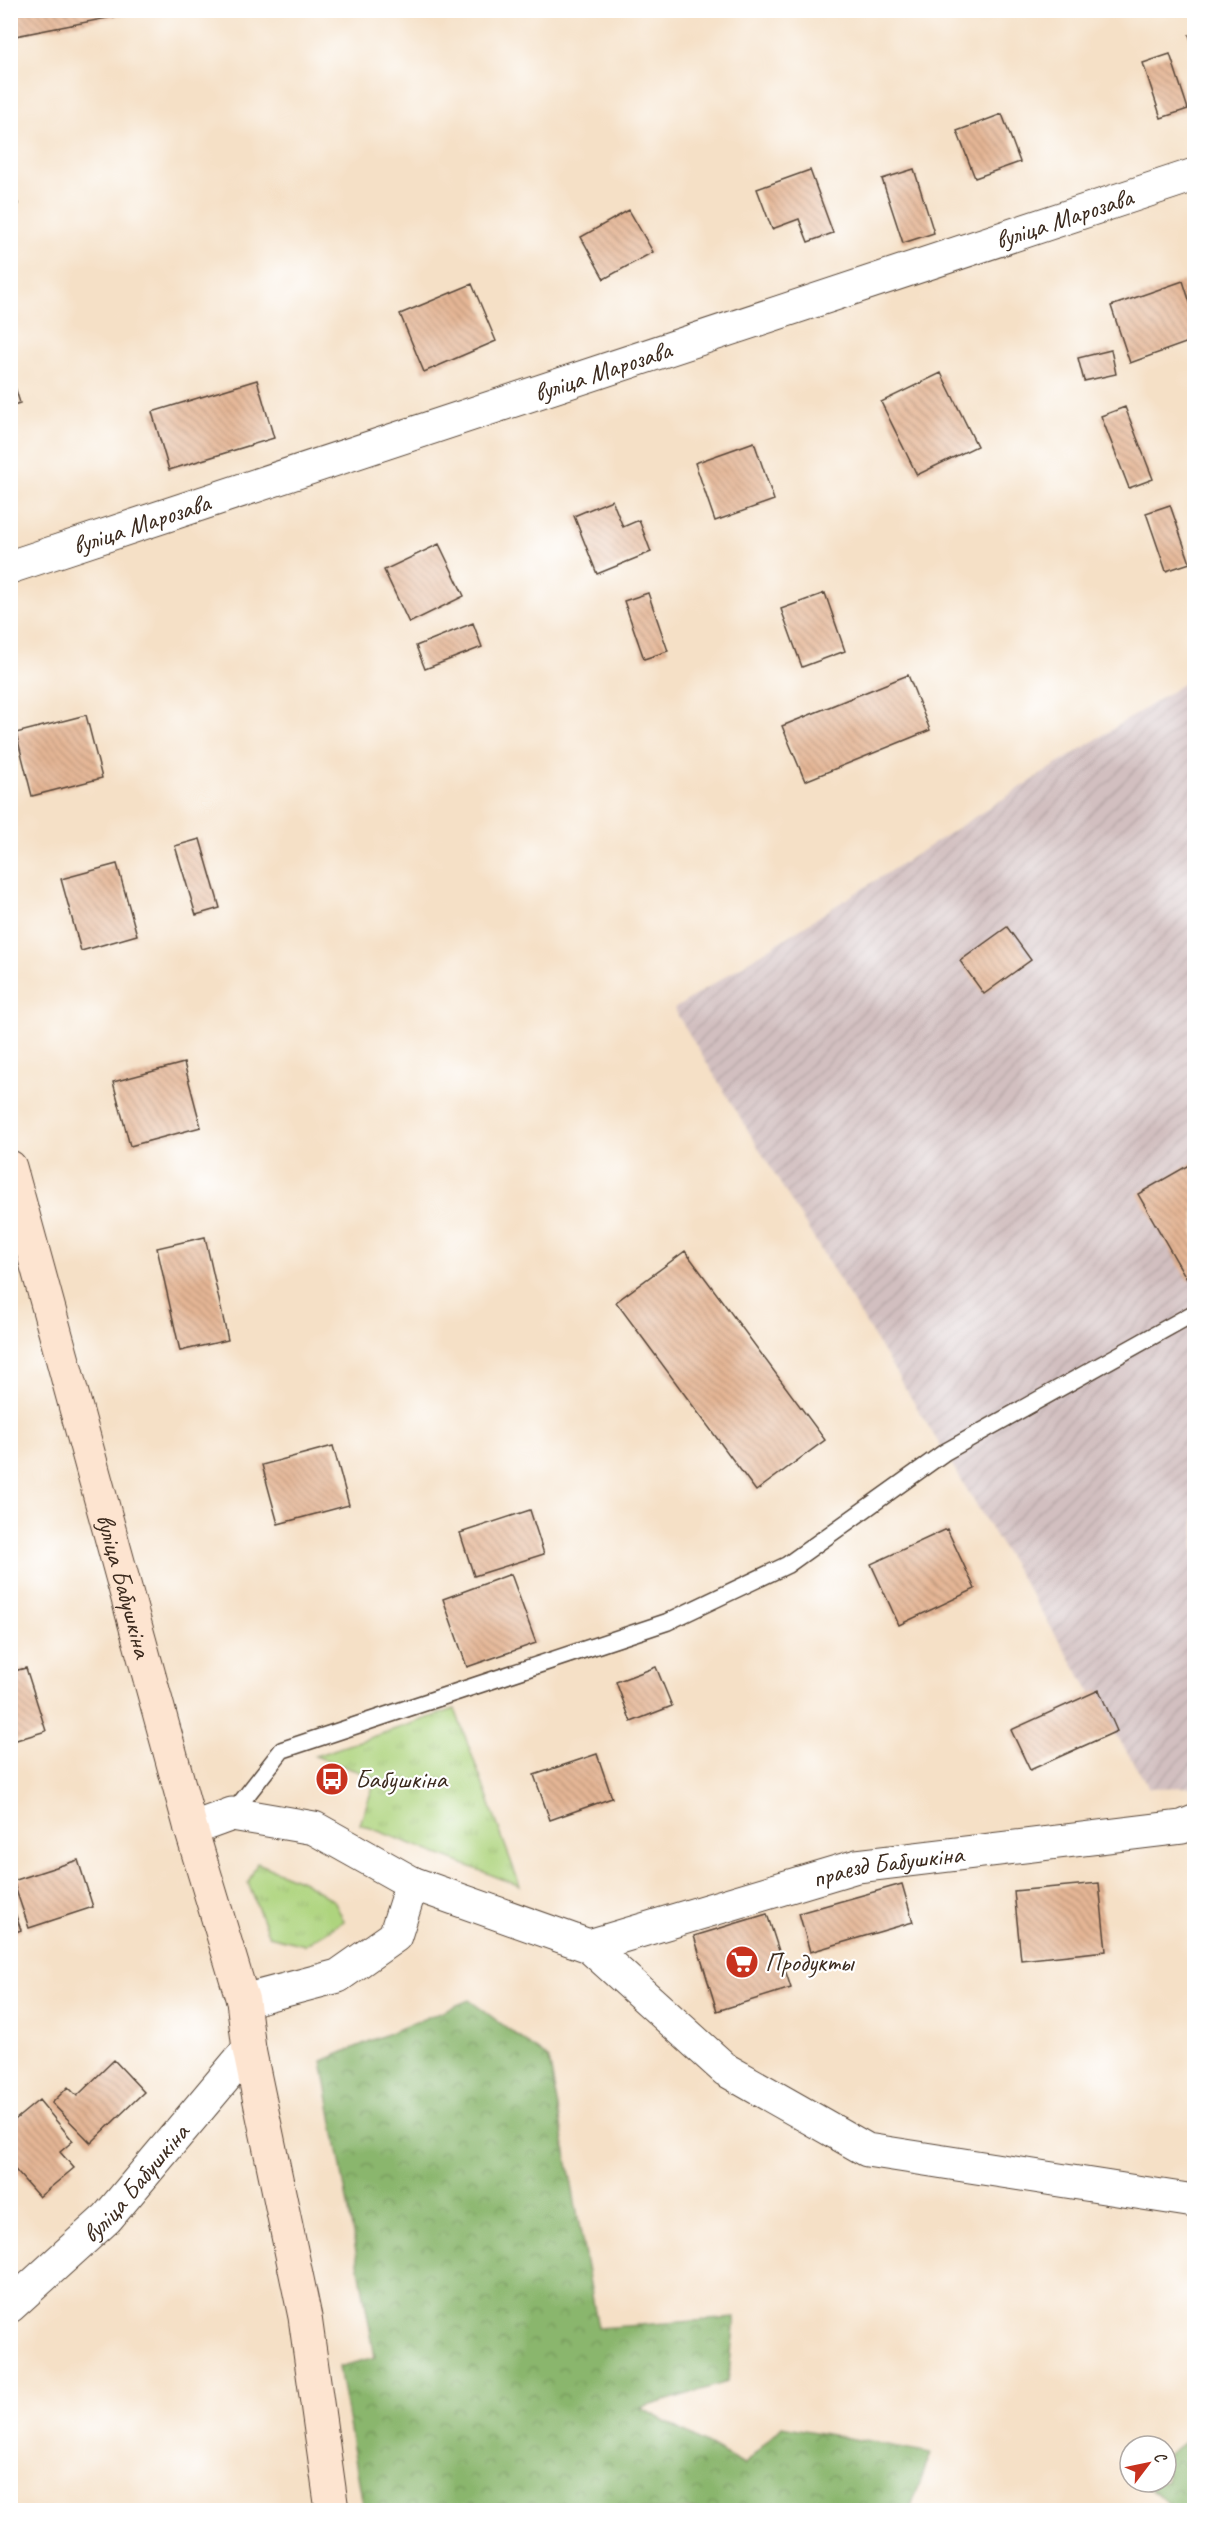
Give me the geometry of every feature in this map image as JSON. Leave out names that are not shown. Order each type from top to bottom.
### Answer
[{"type":"street","name":"вуліца Марозава","points":[[10,567],[1194,175]]},
{"type":"street","name":"вуліца Бабушкіна","points":[[10,1167],[191,1829],[243,2001],[249,2049],[305,2318],[332,2511]]},
{"type":"street","points":[[191,1829],[232,1814],[314,1828],[412,1883],[589,1946],[726,2070],[867,2150],[1194,2200]]},
{"type":"street","name":"праезд Бабушкіна","points":[[589,1946],[857,1866],[1182,1827],[1194,1822]]},
{"type":"street","points":[[243,2001],[338,1977],[395,1936],[412,1883]]},
{"type":"street","name":"вуліца Бабушкіна","points":[[14,2294],[107,2218],[249,2049]]},
{"type":"lane","points":[[232,1814],[282,1750],[668,1622],[787,1565],[945,1452],[1194,1313]]},
{"type":"shaded area","points":[[1194,677],[1194,1787],[1149,1788],[674,1009]]},
{"type":"green space","points":[[455,1709],[520,1886],[360,1824],[376,1778],[315,1756]]},
{"type":"green space","points":[[257,1863],[302,1881],[334,1901],[344,1921],[305,1945],[269,1936],[248,1883]]},
{"type":"green space","points":[[469,2000],[549,2059],[598,2328],[735,2318],[728,2382],[641,2408],[744,2465],[782,2426],[931,2453],[910,2510],[364,2510],[339,2367],[375,2357],[322,2061]]},
{"type":"green space","points":[[1194,2435],[1194,2510],[1176,2510],[1156,2494],[1178,2494],[1178,2447]]},
{"type":"building","points":[[10,10],[138,10],[138,12],[10,37]]},
{"type":"building","points":[[1194,33],[1194,48],[1189,35]]},
{"type":"building","points":[[1170,54],[1188,109],[1161,118],[1143,63]]},
{"type":"building","points":[[1002,114],[1020,162],[975,178],[957,131]]},
{"type":"building","points":[[914,169],[934,233],[903,243],[882,179]]},
{"type":"building","points":[[810,170],[833,233],[808,242],[799,219],[772,229],[757,189]]},
{"type":"building","points":[[10,182],[18,204],[10,206]]},
{"type":"building","points":[[629,210],[653,252],[604,279],[581,237]]},
{"type":"building","points":[[1183,281],[1194,315],[1194,340],[1130,363],[1111,306]]},
{"type":"building","points":[[472,284],[496,341],[424,372],[400,314]]},
{"type":"building","points":[[1111,350],[1116,374],[1084,381],[1078,358]]},
{"type":"building","points":[[10,371],[20,403],[10,406]]},
{"type":"building","points":[[941,373],[977,446],[917,475],[881,402]]},
{"type":"building","points":[[257,380],[274,438],[169,470],[152,412]]},
{"type":"building","points":[[1125,407],[1153,479],[1129,488],[1101,416]]},
{"type":"building","points":[[754,442],[774,500],[715,521],[695,463]]},
{"type":"building","points":[[612,500],[623,527],[639,520],[651,552],[597,574],[574,516]]},
{"type":"building","points":[[1170,505],[1190,563],[1166,571],[1146,513]]},
{"type":"building","points":[[439,544],[464,596],[409,623],[384,570]]},
{"type":"building","points":[[648,593],[668,651],[644,659],[624,601]]},
{"type":"building","points":[[825,593],[845,651],[802,667],[781,609]]},
{"type":"building","points":[[473,623],[482,647],[425,669],[416,646]]},
{"type":"building","points":[[908,675],[930,730],[805,781],[782,726]]},
{"type":"building","points":[[86,715],[102,778],[32,796],[16,733]]},
{"type":"building","points":[[200,839],[220,908],[196,915],[175,846]]},
{"type":"building","points":[[117,864],[137,935],[81,951],[61,879]]},
{"type":"building","points":[[1007,927],[1031,960],[984,994],[960,961]]},
{"type":"building","points":[[184,1063],[201,1127],[130,1146],[113,1082]]},
{"type":"building","points":[[1194,1162],[1194,1277],[1188,1281],[1138,1194]]},
{"type":"building","points":[[205,1237],[228,1340],[180,1351],[157,1248]]},
{"type":"building","points":[[685,1251],[825,1440],[756,1491],[616,1302]]},
{"type":"building","points":[[333,1446],[349,1505],[278,1524],[262,1465]]},
{"type":"building","points":[[530,1510],[544,1554],[474,1576],[460,1533]]},
{"type":"building","points":[[947,1529],[975,1589],[899,1625],[871,1564]]},
{"type":"building","points":[[511,1574],[536,1643],[467,1667],[443,1599]]},
{"type":"building","points":[[656,1667],[672,1706],[631,1722],[616,1682]]},
{"type":"building","points":[[26,1668],[46,1731],[10,1742],[10,1672]]},
{"type":"building","points":[[1099,1690],[1117,1731],[1030,1770],[1011,1730]]},
{"type":"building","points":[[597,1754],[612,1798],[550,1820],[534,1775]]},
{"type":"building","points":[[78,1860],[93,1907],[29,1928],[13,1881]]},
{"type":"building","points":[[1099,1883],[1106,1951],[1021,1960],[1014,1891]]},
{"type":"building","points":[[902,1884],[913,1922],[810,1952],[799,1913]]},
{"type":"building","points":[[10,1899],[21,1930],[10,1934]]},
{"type":"building","name":"Продукты","points":[[767,1914],[791,1988],[717,2011],[694,1936]]},
{"type":"building","points":[[114,2060],[144,2092],[91,2143],[52,2103],[68,2087],[77,2096]]},
{"type":"building","points":[[39,2100],[73,2141],[60,2152],[74,2168],[39,2197],[10,2164],[10,2124]]},
{"type":"place","name":"Бабушкіна","points":[[332,1779]]},
{"type":"place","name":"Продукты","points":[[742,1962]]}]
